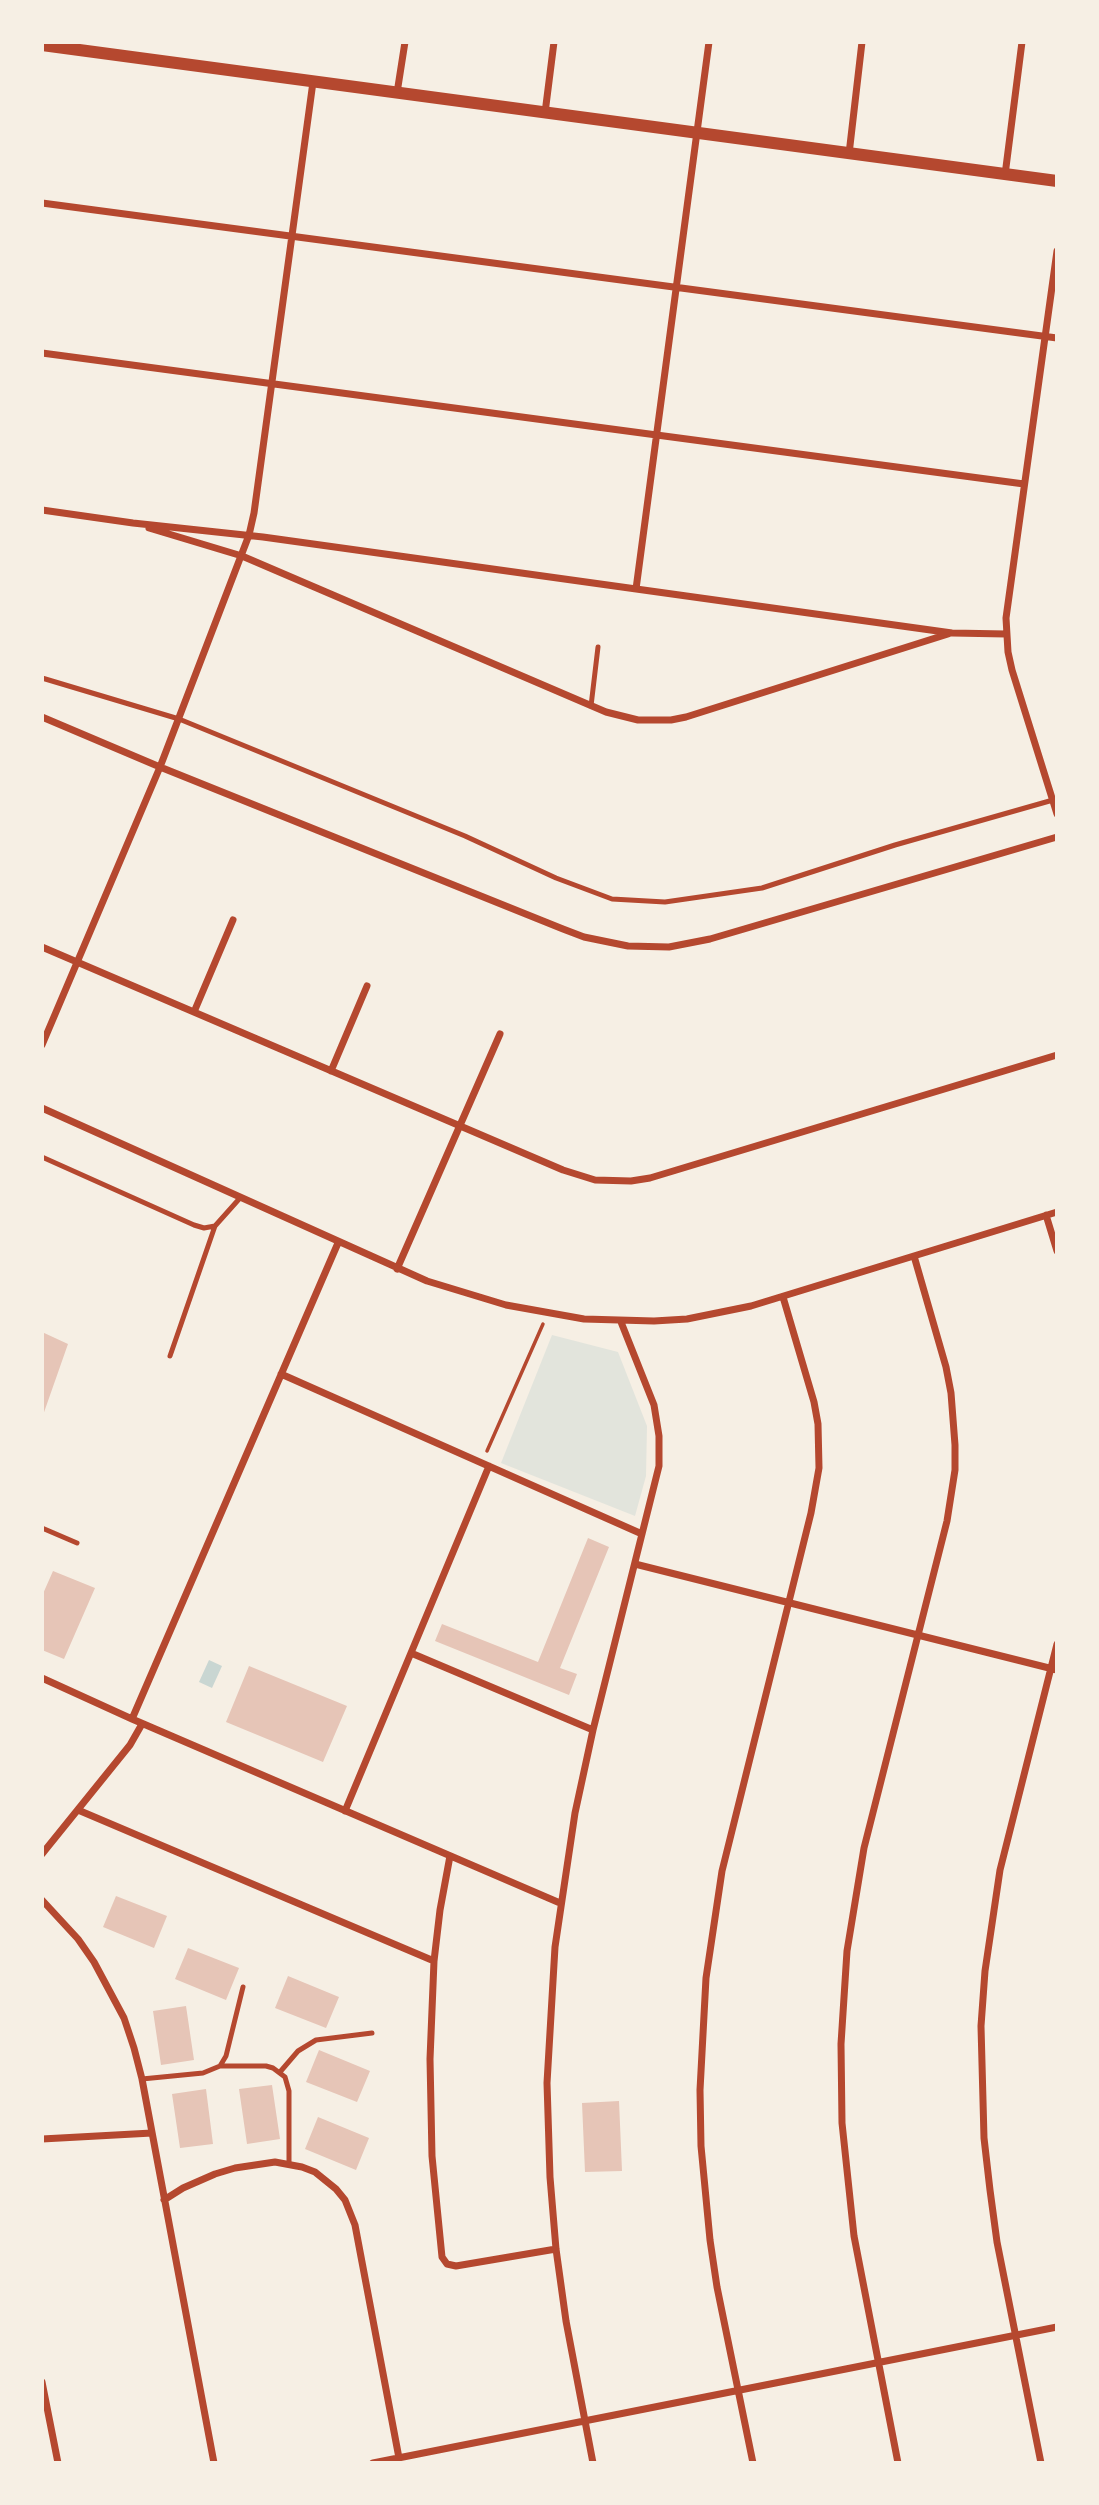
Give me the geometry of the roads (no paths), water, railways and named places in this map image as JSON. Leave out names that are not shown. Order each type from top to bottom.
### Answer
[{"type":"street","points":[[397,93],[405,42]]},
{"type":"street","points":[[545,113],[554,42]]},
{"type":"street","points":[[636,589],[709,42]]},
{"type":"street","points":[[849,154],[862,42]]},
{"type":"street","points":[[1005,175],[1022,42]]},
{"type":"street","points":[[50,45],[1057,181]]},
{"type":"street","points":[[42,1045],[160,767],[248,535],[254,513],[313,82]]},
{"type":"street","points":[[42,203],[1057,338]]},
{"type":"street","points":[[1057,251],[1007,601],[1006,634],[1012,670],[1057,814]]},
{"type":"street","points":[[42,353],[1024,484]]},
{"type":"street","points":[[42,510],[248,535],[952,633],[1006,634]]},
{"type":"street","points":[[133,523],[242,556],[606,712],[638,720],[687,717],[952,633]]},
{"type":"street","points":[[42,717],[573,933],[606,943],[628,946],[669,947],[700,942],[1057,837]]},
{"type":"street","points":[[194,1012],[233,920]]},
{"type":"street","points":[[42,947],[460,1126],[579,1176],[595,1180],[631,1181],[650,1178],[1057,1055]]},
{"type":"street","points":[[331,1071],[367,986]]},
{"type":"street","points":[[397,1269],[500,1034]]},
{"type":"street","points":[[42,1108],[397,1269],[466,1294],[547,1314],[621,1322],[687,1319],[730,1311],[1057,1212]]},
{"type":"street","points":[[1046,1215],[1057,1251]]},
{"type":"street","points":[[132,1719],[338,1243]]},
{"type":"street","points":[[898,2463],[854,2236],[847,2180],[841,2084],[842,2004],[847,1951],[863,1848],[952,1496],[956,1445],[951,1393],[914,1256]]},
{"type":"street","points":[[752,2463],[717,2287],[705,2194],[701,2090],[706,1978],[722,1871],[816,1490],[819,1445],[816,1413],[810,1381],[783,1297]]},
{"type":"street","points":[[593,2463],[566,2321],[556,2249],[547,2083],[551,1992],[560,1903],[581,1781],[659,1466],[659,1429],[650,1390],[621,1322]]},
{"type":"street","points":[[281,1374],[642,1534]]},
{"type":"street","points":[[345,1811],[486,1464]]},
{"type":"street","points":[[635,1564],[1054,1670]]},
{"type":"street","points":[[1041,2463],[990,2190],[983,2116],[981,2026],[985,1971],[1000,1870],[1054,1670],[1057,1644]]},
{"type":"street","points":[[411,1653],[593,1730]]},
{"type":"street","points":[[42,1678],[142,1724],[560,1903]]},
{"type":"street","points":[[42,1854],[130,1745],[142,1724]]},
{"type":"street","points":[[78,1810],[434,1961]]},
{"type":"street","points":[[450,1856],[434,1961],[430,2108],[435,2203],[442,2257],[447,2264],[456,2266],[556,2249]]},
{"type":"street","points":[[42,1900],[78,1940],[110,1990],[124,2018],[142,2079],[214,2463]]},
{"type":"street","points":[[42,2139],[152,2133]]},
{"type":"street","points":[[164,2200],[199,2180],[234,2168],[275,2162],[289,2163],[315,2172],[336,2189],[345,2200],[355,2225],[400,2458]]},
{"type":"street","points":[[373,2463],[1057,2327]]},
{"type":"street","points":[[43,2388],[58,2463]]},
{"type":"street","points":[[430,2452],[432,2463]]},
{"type":"lane","points":[[592,706],[598,647]]},
{"type":"lane","points":[[42,678],[179,719],[465,836],[556,878],[612,899],[665,902],[762,888],[895,845],[1053,800]]},
{"type":"lane","points":[[42,1157],[194,1225],[204,1228],[215,1226]]},
{"type":"lane","points":[[170,1356],[215,1226],[240,1198]]},
{"type":"lane","points":[[42,1528],[77,1543]]},
{"type":"lane","points":[[220,2066],[226,2056],[243,1987]]},
{"type":"lane","points":[[280,2072],[298,2051],[316,2040],[372,2033]]},
{"type":"lane","points":[[142,2079],[203,2073],[220,2066],[266,2066],[280,2072],[285,2077],[289,2091],[289,2163]]}]
